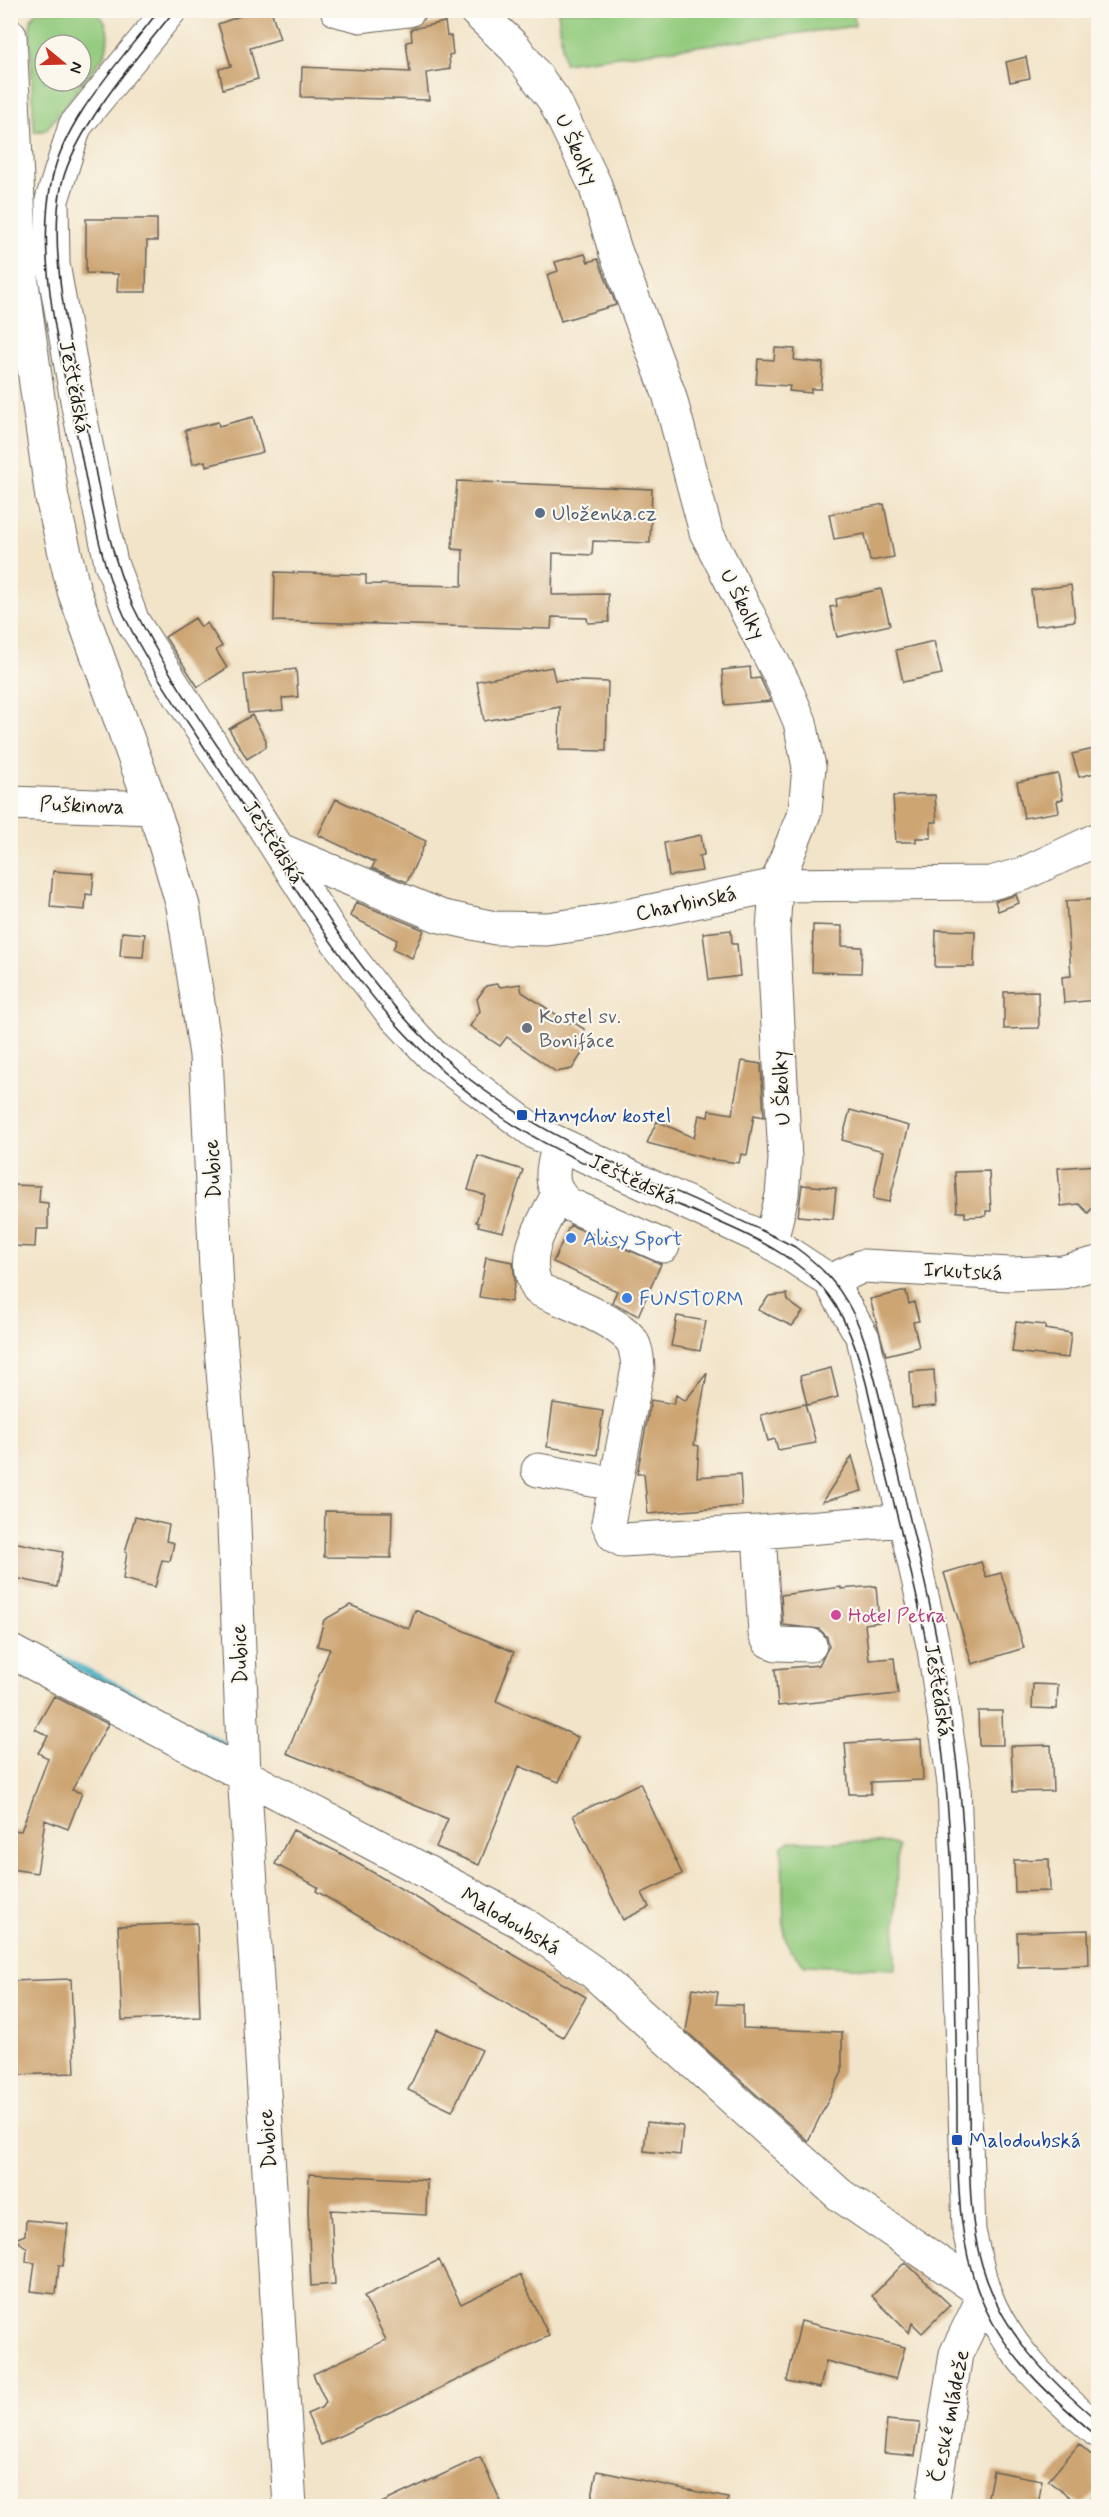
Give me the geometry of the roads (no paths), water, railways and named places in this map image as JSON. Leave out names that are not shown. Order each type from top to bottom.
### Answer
[{"type":"street","points":[[337,10],[361,16],[409,10]]},
{"type":"street","name":"U Školky","points":[[475,10],[515,48],[554,100],[595,185],[615,250],[669,394],[706,532],[778,672],[800,722],[809,767],[805,811],[776,885],[773,932],[785,1159],[782,1195],[771,1242]]},
{"type":"street","name":"Ještědská","points":[[165,13],[75,126],[52,200],[53,264],[78,406],[111,563],[133,622],[335,938],[389,1009],[433,1056],[510,1116],[559,1145],[771,1242],[830,1281],[862,1338],[934,1648],[954,1783],[969,2231],[985,2294],[1011,2344],[1038,2377],[1098,2431]]},
{"type":"street","name":"Ještědská","points":[[10,36],[14,215],[52,498],[74,591],[153,808]]},
{"type":"street","name":"Puškinova","points":[[10,803],[153,808]]},
{"type":"street","name":"Dubice","points":[[153,808],[183,906],[206,1055],[219,1312],[231,1477],[244,1773],[290,2506]]},
{"type":"street","name":"Charbinská","points":[[279,850],[440,916],[495,928],[547,929],[603,921],[776,885],[991,883],[1023,874],[1098,839]]},
{"type":"street","points":[[559,1145],[551,1182],[558,1195],[568,1204],[663,1246]]},
{"type":"street","points":[[558,1195],[537,1233],[529,1265],[532,1278],[538,1289],[619,1329],[631,1340],[637,1352],[638,1368],[608,1523],[614,1535],[622,1540],[904,1520]]},
{"type":"street","name":"Irkutská","points":[[830,1281],[863,1266],[1011,1274],[1063,1272],[1098,1263]]},
{"type":"street","points":[[538,1470],[614,1484]]},
{"type":"street","points":[[759,1532],[765,1634],[769,1641],[777,1644],[810,1645]]},
{"type":"street","name":"Malodoubská","points":[[10,1651],[244,1773],[521,1922],[593,1972],[840,2195],[985,2294]]},
{"type":"street","name":"České mládeže","points":[[932,2506],[956,2354],[985,2294]]},
{"type":"waterway","points":[[10,1634],[136,1696],[226,1747]]},
{"type":"tram line","points":[[159,10],[96,90],[69,133],[52,179],[47,210],[48,278],[59,349],[97,533],[116,595],[135,637],[160,681],[312,914],[370,994],[438,1067],[498,1115],[541,1141],[609,1175],[755,1238],[779,1252],[820,1285],[836,1306],[854,1345],[867,1387],[918,1602],[929,1654],[938,1719],[947,1794],[952,1869],[958,2169],[967,2254],[980,2296],[1002,2338],[1030,2374],[1098,2437]]},
{"type":"tram line","points":[[175,10],[110,93],[80,139],[69,161],[62,183],[58,211],[57,241],[63,306],[105,519],[124,585],[145,629],[171,674],[314,897],[365,971],[424,1038],[457,1069],[495,1098],[536,1124],[621,1167],[795,1247],[831,1279],[855,1317],[867,1348],[927,1593],[940,1654],[959,1779],[968,1941],[970,2167],[977,2246],[990,2289],[1013,2332],[1043,2370],[1098,2421]]},
{"type":"place","name":"Uloženka.cz","points":[[540,513]]},
{"type":"place","name":"Kostel sv. Bonifáce","points":[[527,1028]]},
{"type":"place","name":"Hanychov kostel","points":[[522,1115]]},
{"type":"place","name":"Alisy Sport","points":[[571,1238]]},
{"type":"place","name":"FUNSTORM","points":[[627,1298]]},
{"type":"place","name":"Hotel Petra","points":[[836,1615]]},
{"type":"place","name":"Malodoubská","points":[[957,2140]]}]
